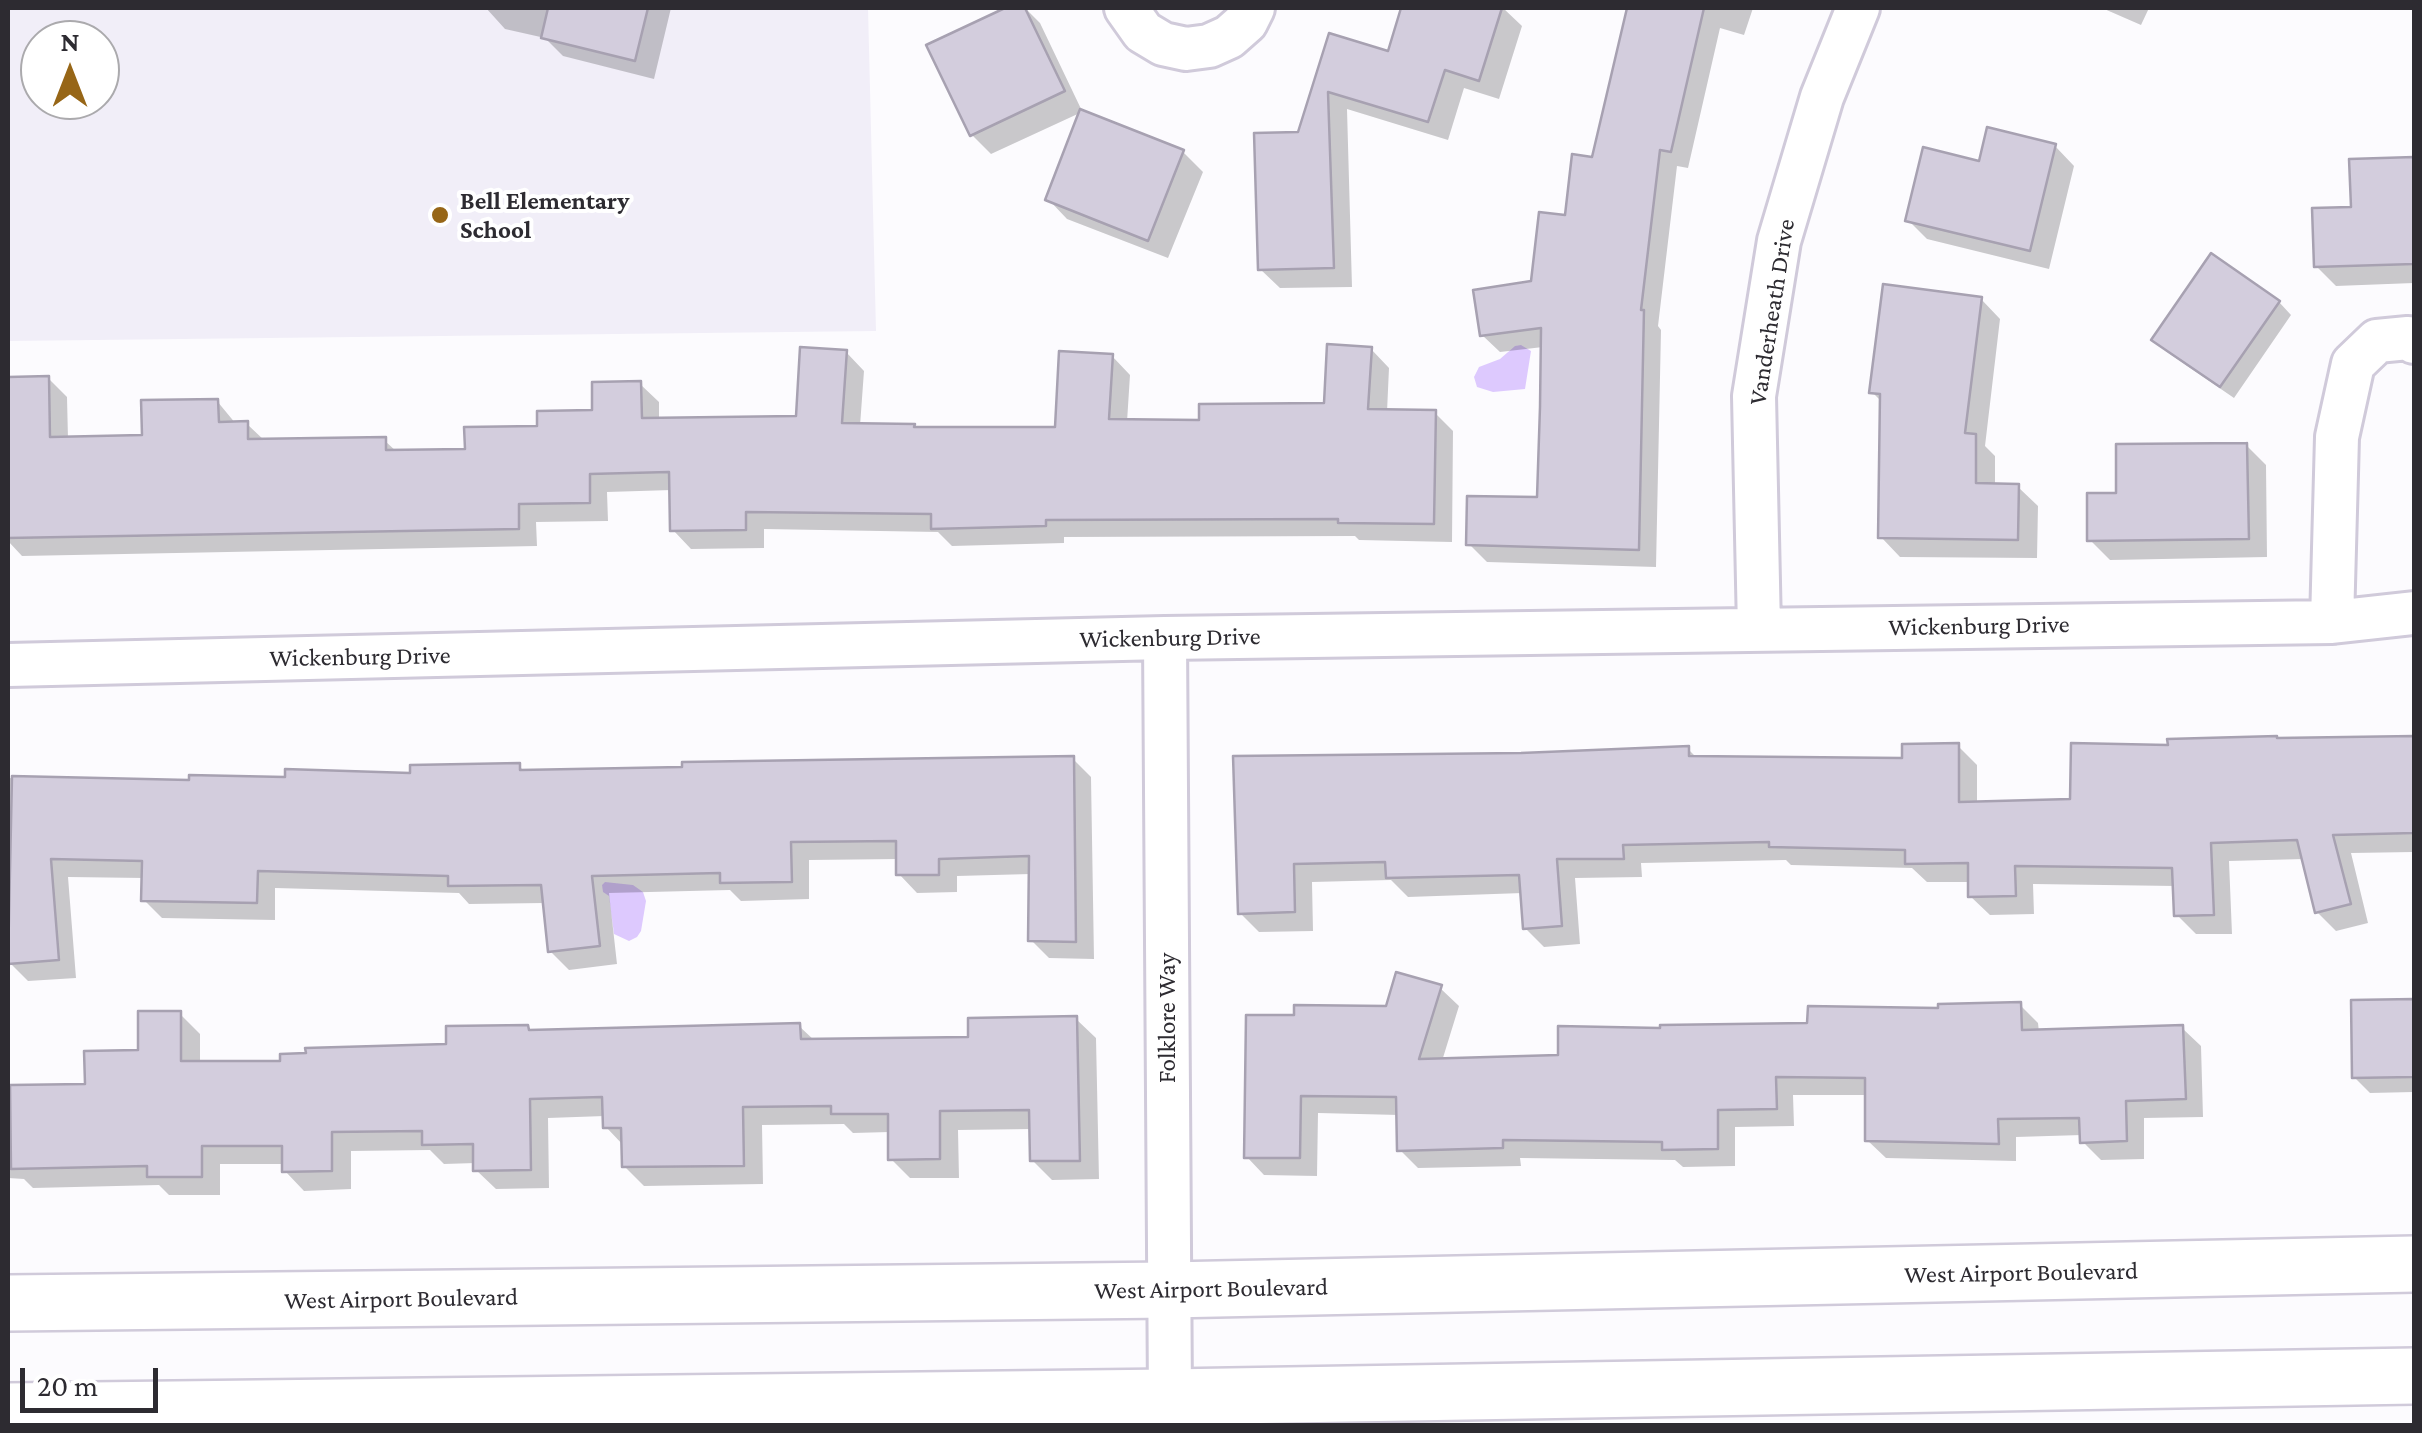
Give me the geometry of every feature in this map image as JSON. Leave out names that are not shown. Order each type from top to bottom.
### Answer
[{"type":"main road","name":"West Airport Boulevard","points":[[8,1303],[1169,1290],[2414,1264]]},
{"type":"main road","points":[[8,1411],[2414,1376]]},
{"type":"street","points":[[1126,8],[1143,32],[1163,44],[1186,49],[1209,46],[1230,37],[1246,22],[1253,8]]},
{"type":"street","name":"Vanderheath Drive","points":[[1759,629],[1754,396],[1779,241],[1822,97],[1858,8]]},
{"type":"street","points":[[2332,622],[2337,436],[2353,364],[2377,340],[2408,338],[2414,342]]},
{"type":"street","name":"Wickenburg Drive","points":[[8,665],[1165,638],[2332,622],[2414,613]]},
{"type":"street","name":"Folklore Way","points":[[1165,638],[1170,1397]]},
{"type":"shaded area","name":"Bell Elementary School","points":[[8,8],[868,8],[876,331],[8,341]]},
{"type":"shaded area","points":[[1521,345],[1531,351],[1525,389],[1493,392],[1477,387],[1474,377],[1479,367]]},
{"type":"shaded area","points":[[605,882],[633,885],[643,892],[646,901],[641,931],[629,941],[614,934],[609,896],[603,892]]},
{"type":"building","points":[[548,8],[648,8],[635,61],[541,38]]},
{"type":"building","points":[[1005,8],[1025,8],[1065,91],[970,136],[926,45]]},
{"type":"building","points":[[1401,8],[1502,8],[1479,81],[1445,70],[1428,122],[1328,92],[1334,268],[1258,270],[1254,133],[1298,132],[1329,33],[1388,51]]},
{"type":"building","points":[[1627,8],[1704,8],[1671,152],[1660,150],[1641,310],[1639,550],[1466,545],[1467,496],[1537,497],[1540,407],[1541,328],[1480,336],[1473,290],[1531,281],[1539,212],[1565,215],[1572,154],[1592,157]]},
{"type":"building","points":[[1080,109],[1184,150],[1148,241],[1045,200]]},
{"type":"building","points":[[1987,127],[2056,144],[2030,251],[1905,221],[1923,147],[1979,161]]},
{"type":"building","points":[[2414,157],[2414,264],[2314,267],[2312,208],[2351,207],[2349,159]]},
{"type":"building","points":[[2211,253],[2280,301],[2220,387],[2151,340]]},
{"type":"building","points":[[1883,284],[1982,297],[1965,433],[1976,434],[1976,483],[2019,484],[2018,540],[1878,538],[1880,394],[1869,393]]},
{"type":"building","points":[[1327,344],[1372,347],[1368,409],[1436,410],[1434,524],[1338,523],[1338,519],[1046,520],[1046,526],[931,529],[931,514],[746,512],[746,530],[670,531],[669,472],[590,474],[590,503],[519,504],[519,529],[8,538],[8,377],[49,376],[50,437],[142,435],[141,400],[218,399],[219,422],[248,421],[248,439],[386,437],[386,450],[465,449],[464,427],[537,426],[537,411],[592,410],[592,382],[641,381],[642,418],[796,416],[800,347],[847,350],[842,423],[1055,427],[1059,351],[1113,354],[1109,419],[1199,420],[1199,404],[1324,403]]},
{"type":"building","points":[[2247,443],[2249,539],[2087,541],[2087,493],[2116,493],[2116,444]]},
{"type":"building","points":[[2414,736],[2414,833],[2333,835],[2351,904],[2315,913],[2297,840],[2211,843],[2214,915],[2174,916],[2172,868],[2015,866],[2016,896],[1968,897],[1968,863],[1905,864],[1905,850],[1769,847],[1769,842],[1623,845],[1624,859],[1557,859],[1562,926],[1523,929],[1519,875],[1386,878],[1385,862],[1294,864],[1295,912],[1238,914],[1233,756],[1521,753],[1689,746],[1689,756],[1902,758],[1902,744],[1959,743],[1959,802],[2070,799],[2071,743],[2168,745],[2167,739]]},
{"type":"building","points":[[1074,756],[1076,942],[1028,941],[1029,856],[939,859],[939,875],[896,875],[896,841],[791,842],[792,882],[720,883],[720,873],[592,876],[600,946],[548,952],[541,885],[448,886],[448,876],[258,871],[257,903],[141,901],[142,861],[51,859],[59,960],[8,964],[12,776],[189,780],[189,775],[285,777],[285,769],[410,773],[410,765],[520,763],[520,770],[682,767],[682,762]]},
{"type":"building","points":[[1396,972],[1442,985],[1419,1059],[1558,1055],[1558,1026],[1660,1028],[1807,1023],[1808,1006],[1938,1008],[1938,1004],[2021,1002],[2022,1030],[2183,1025],[2186,1099],[2126,1101],[2127,1141],[2080,1143],[2079,1118],[1998,1119],[1999,1144],[1865,1141],[1865,1078],[1776,1077],[1777,1109],[1718,1110],[1718,1149],[1662,1150],[1662,1142],[1503,1140],[1503,1148],[1397,1151],[1396,1097],[1301,1096],[1300,1158],[1244,1158],[1246,1015],[1294,1015],[1294,1005],[1386,1006]]},
{"type":"building","points":[[2414,999],[2414,1077],[2352,1078],[2351,1000]]},
{"type":"building","points":[[138,1011],[181,1011],[181,1061],[280,1061],[280,1054],[306,1053],[305,1048],[446,1044],[446,1026],[528,1025],[529,1030],[800,1023],[801,1039],[968,1037],[968,1018],[1077,1016],[1080,1161],[1030,1161],[1029,1110],[940,1111],[940,1159],[888,1160],[888,1114],[831,1114],[831,1106],[743,1107],[744,1166],[622,1167],[621,1128],[603,1128],[602,1097],[530,1099],[531,1170],[473,1171],[473,1144],[422,1145],[422,1131],[332,1132],[332,1171],[282,1172],[282,1146],[202,1146],[202,1177],[147,1177],[147,1166],[11,1169],[10,1085],[85,1084],[84,1051],[138,1050]]},
{"type":"place","name":"Bell Elementary School","points":[[440,215]]}]
